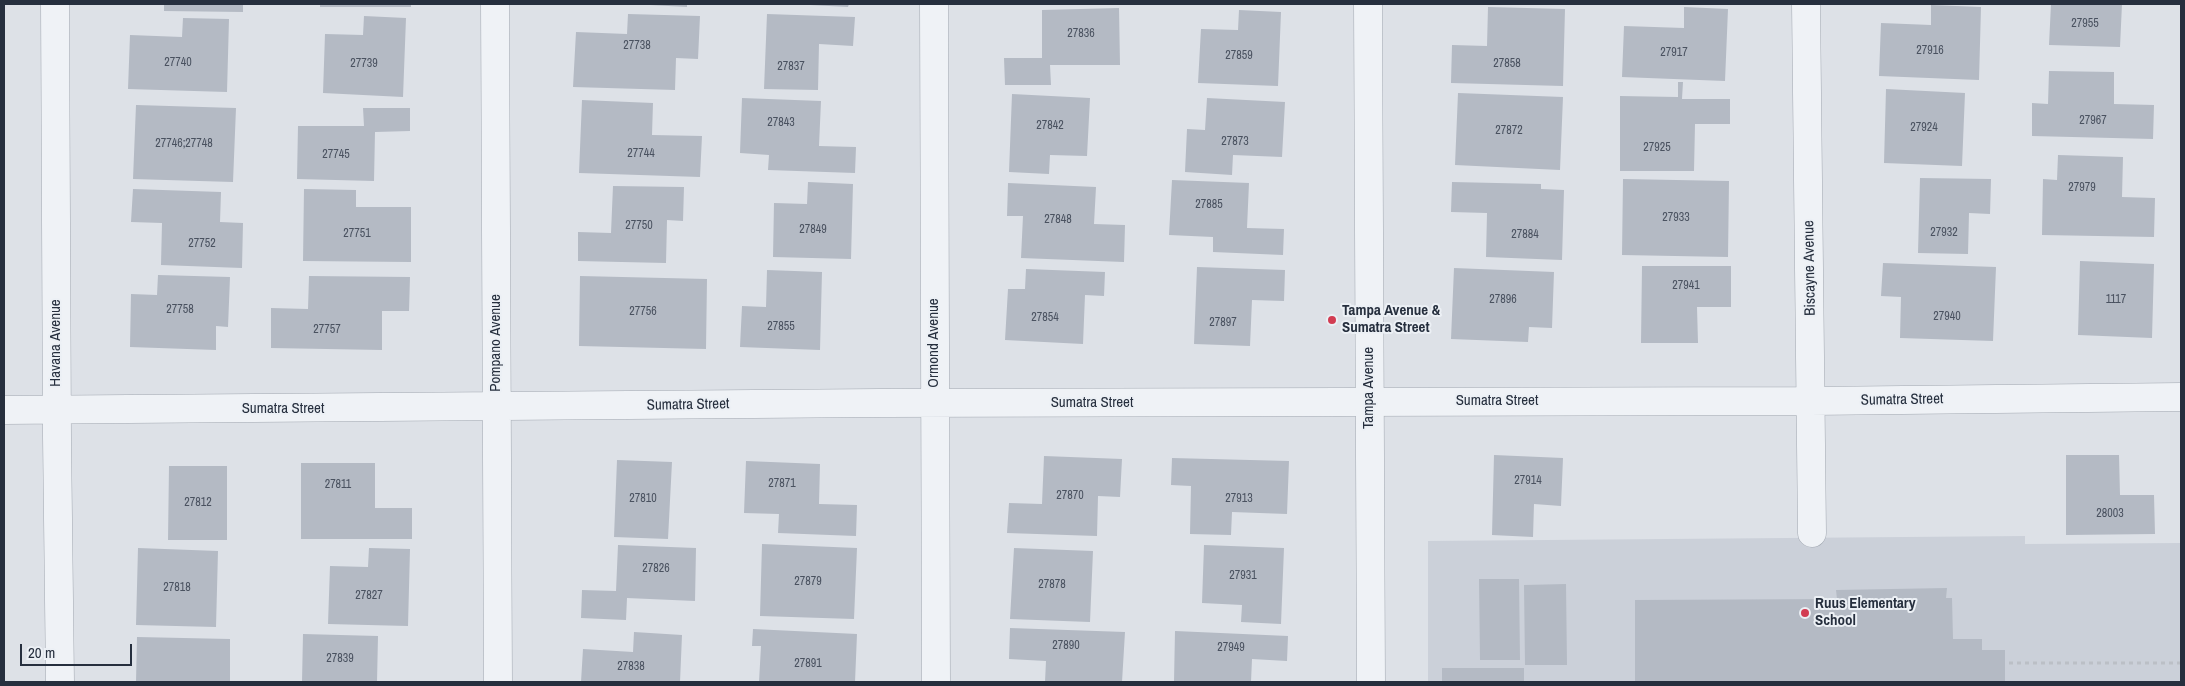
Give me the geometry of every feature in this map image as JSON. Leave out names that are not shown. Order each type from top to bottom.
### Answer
[{"type":"street","name":"Havana Avenue","points":[[55,4],[56,410],[60,682]]},
{"type":"street","name":"Pompano Avenue","points":[[495,4],[498,682]]},
{"type":"street","name":"Ormond Avenue","points":[[934,4],[936,682]]},
{"type":"street","name":"Tampa Avenue","points":[[1368,4],[1372,682]]},
{"type":"street","name":"Biscayne Avenue","points":[[1806,4],[1812,533]]},
{"type":"street","name":"Sumatra Street","points":[[4,410],[497,408],[934,403],[1811,401],[2181,397]]},
{"type":"path","points":[[2009,663],[2181,663]]},
{"type":"shaded area","name":"Ruus Elementary School","points":[[2025,536],[2025,544],[2181,543],[2181,682],[1428,682],[1428,541]]},
{"type":"building","points":[[164,4],[243,4],[243,12],[164,11]]},
{"type":"building","points":[[320,4],[411,4],[411,7],[320,7]]},
{"type":"building","points":[[631,4],[687,4],[687,7]]},
{"type":"building","points":[[810,4],[849,4],[848,7]]},
{"type":"building","points":[[2051,4],[2122,4],[2120,47],[2049,45]]},
{"type":"building","points":[[1931,5],[1981,7],[1979,80],[1879,76],[1881,23],[1931,25]]},
{"type":"building","points":[[1488,7],[1565,9],[1563,86],[1451,83],[1452,45],[1487,46]]},
{"type":"building","points":[[1684,7],[1728,9],[1725,81],[1622,77],[1624,26],[1684,28]]},
{"type":"building","points":[[1119,8],[1120,65],[1050,65],[1051,85],[1005,85],[1004,58],[1042,58],[1042,10]]},
{"type":"building","points":[[1239,10],[1281,12],[1278,86],[1198,83],[1201,29],[1238,30]]},
{"type":"building","points":[[628,14],[700,16],[698,59],[676,58],[675,90],[573,87],[576,32],[627,34]]},
{"type":"building","points":[[767,14],[855,17],[853,46],[819,44],[818,90],[764,89]]},
{"type":"building","points":[[364,16],[406,18],[403,97],[323,93],[325,34],[363,35]]},
{"type":"building","points":[[183,18],[229,19],[227,92],[128,89],[130,35],[182,37]]},
{"type":"building","points":[[2049,71],[2114,72],[2114,104],[2154,105],[2153,139],[2032,136],[2032,103],[2048,104]]},
{"type":"building","points":[[1678,82],[1683,82],[1682,99],[1730,99],[1730,124],[1695,124],[1694,171],[1620,171],[1620,96],[1678,97]]},
{"type":"building","points":[[1886,89],[1965,93],[1962,166],[1884,163]]},
{"type":"building","points":[[1458,93],[1563,97],[1560,170],[1455,165]]},
{"type":"building","points":[[1012,94],[1090,98],[1087,156],[1050,155],[1049,174],[1009,172]]},
{"type":"building","points":[[742,98],[821,101],[819,146],[856,147],[855,173],[768,170],[769,155],[740,153]]},
{"type":"building","points":[[1207,98],[1285,102],[1282,157],[1233,155],[1232,175],[1185,172],[1187,129],[1205,130]]},
{"type":"building","points":[[582,100],[653,103],[652,135],[702,136],[700,177],[579,173]]},
{"type":"building","points":[[136,105],[236,108],[233,182],[133,179]]},
{"type":"building","points":[[363,108],[410,108],[410,131],[375,132],[374,181],[297,179],[298,126],[364,126]]},
{"type":"building","points":[[2058,155],[2123,157],[2122,197],[2155,198],[2154,237],[2042,235],[2043,179],[2057,180]]},
{"type":"building","points":[[1920,178],[1991,179],[1990,214],[1969,213],[1968,254],[1918,253]]},
{"type":"building","points":[[1623,179],[1729,181],[1728,257],[1622,255]]},
{"type":"building","points":[[1172,180],[1249,183],[1247,228],[1284,229],[1283,255],[1213,252],[1213,237],[1169,235]]},
{"type":"building","points":[[808,182],[853,184],[851,259],[773,257],[774,203],[807,204]]},
{"type":"building","points":[[1452,182],[1541,184],[1541,189],[1564,190],[1562,260],[1486,257],[1487,213],[1451,212]]},
{"type":"building","points":[[1008,183],[1096,187],[1094,224],[1125,225],[1124,262],[1021,258],[1023,216],[1007,216]]},
{"type":"building","points":[[613,186],[684,187],[683,221],[667,220],[666,263],[578,261],[578,232],[611,233]]},
{"type":"building","points":[[133,189],[221,192],[220,222],[243,223],[242,268],[161,265],[162,223],[131,222]]},
{"type":"building","points":[[304,189],[356,190],[356,207],[411,207],[411,262],[303,261]]},
{"type":"building","points":[[2080,261],[2154,264],[2152,338],[2078,335]]},
{"type":"building","points":[[1883,263],[1996,267],[1993,341],[1900,338],[1901,297],[1881,296]]},
{"type":"building","points":[[1642,266],[1731,266],[1731,307],[1697,307],[1698,343],[1641,343]]},
{"type":"building","points":[[1197,267],[1285,270],[1284,301],[1252,300],[1250,346],[1194,344]]},
{"type":"building","points":[[1454,268],[1554,272],[1552,328],[1529,327],[1528,342],[1451,339]]},
{"type":"building","points":[[1026,269],[1105,272],[1104,296],[1085,295],[1083,344],[1005,340],[1008,289],[1025,289]]},
{"type":"building","points":[[767,270],[822,272],[820,350],[740,347],[742,306],[766,307]]},
{"type":"building","points":[[158,275],[230,277],[228,327],[216,326],[216,350],[130,347],[131,294],[157,295]]},
{"type":"building","points":[[309,276],[410,277],[409,311],[382,311],[382,350],[271,348],[271,308],[308,309]]},
{"type":"building","points":[[580,276],[707,279],[706,349],[579,346]]},
{"type":"building","points":[[1494,455],[1563,458],[1561,506],[1534,504],[1533,537],[1492,535]]},
{"type":"building","points":[[2066,455],[2119,455],[2120,495],[2154,495],[2155,534],[2066,535]]},
{"type":"building","points":[[1044,456],[1122,459],[1120,497],[1098,496],[1097,536],[1007,533],[1009,503],[1042,504]]},
{"type":"building","points":[[1172,458],[1289,461],[1287,514],[1232,512],[1231,535],[1190,534],[1191,486],[1171,485]]},
{"type":"building","points":[[617,460],[672,462],[668,539],[614,537]]},
{"type":"building","points":[[746,461],[820,464],[819,504],[857,505],[856,536],[778,533],[779,514],[744,513]]},
{"type":"building","points":[[301,463],[375,463],[375,508],[412,508],[412,539],[301,539]]},
{"type":"building","points":[[169,466],[227,466],[227,540],[168,540]]},
{"type":"building","points":[[762,544],[857,548],[854,619],[760,616]]},
{"type":"building","points":[[618,545],[696,548],[695,601],[627,598],[626,620],[581,618],[582,590],[616,591]]},
{"type":"building","points":[[1204,545],[1284,548],[1281,624],[1241,622],[1242,605],[1202,603]]},
{"type":"building","points":[[138,548],[218,551],[216,627],[136,625]]},
{"type":"building","points":[[369,548],[410,549],[408,626],[328,624],[330,566],[368,567]]},
{"type":"building","points":[[1014,548],[1093,551],[1090,622],[1010,619]]},
{"type":"building","points":[[1479,579],[1519,579],[1520,660],[1480,660]]},
{"type":"building","points":[[1566,584],[1567,665],[1525,665],[1524,585]]},
{"type":"building","points":[[1947,588],[1946,598],[1952,598],[1953,639],[1982,639],[1982,650],[2005,650],[2005,682],[1635,682],[1635,600],[1837,599],[1836,590]]},
{"type":"building","points":[[1010,628],[1125,632],[1122,682],[1045,682],[1046,661],[1009,659]]},
{"type":"building","points":[[753,629],[857,634],[855,682],[759,682],[761,646],[752,646]]},
{"type":"building","points":[[1175,631],[1288,636],[1287,661],[1252,659],[1251,682],[1174,682]]},
{"type":"building","points":[[634,632],[682,635],[680,682],[581,682],[583,649],[633,652]]},
{"type":"building","points":[[303,634],[378,636],[377,682],[302,682]]},
{"type":"building","points":[[137,637],[230,639],[230,682],[136,682]]},
{"type":"building","points":[[1442,668],[1524,668],[1524,682],[1442,682]]},
{"type":"place","name":"Tampa Avenue & Sumatra Street","points":[[1332,320]]},
{"type":"place","name":"Ruus Elementary School","points":[[1805,613]]}]
